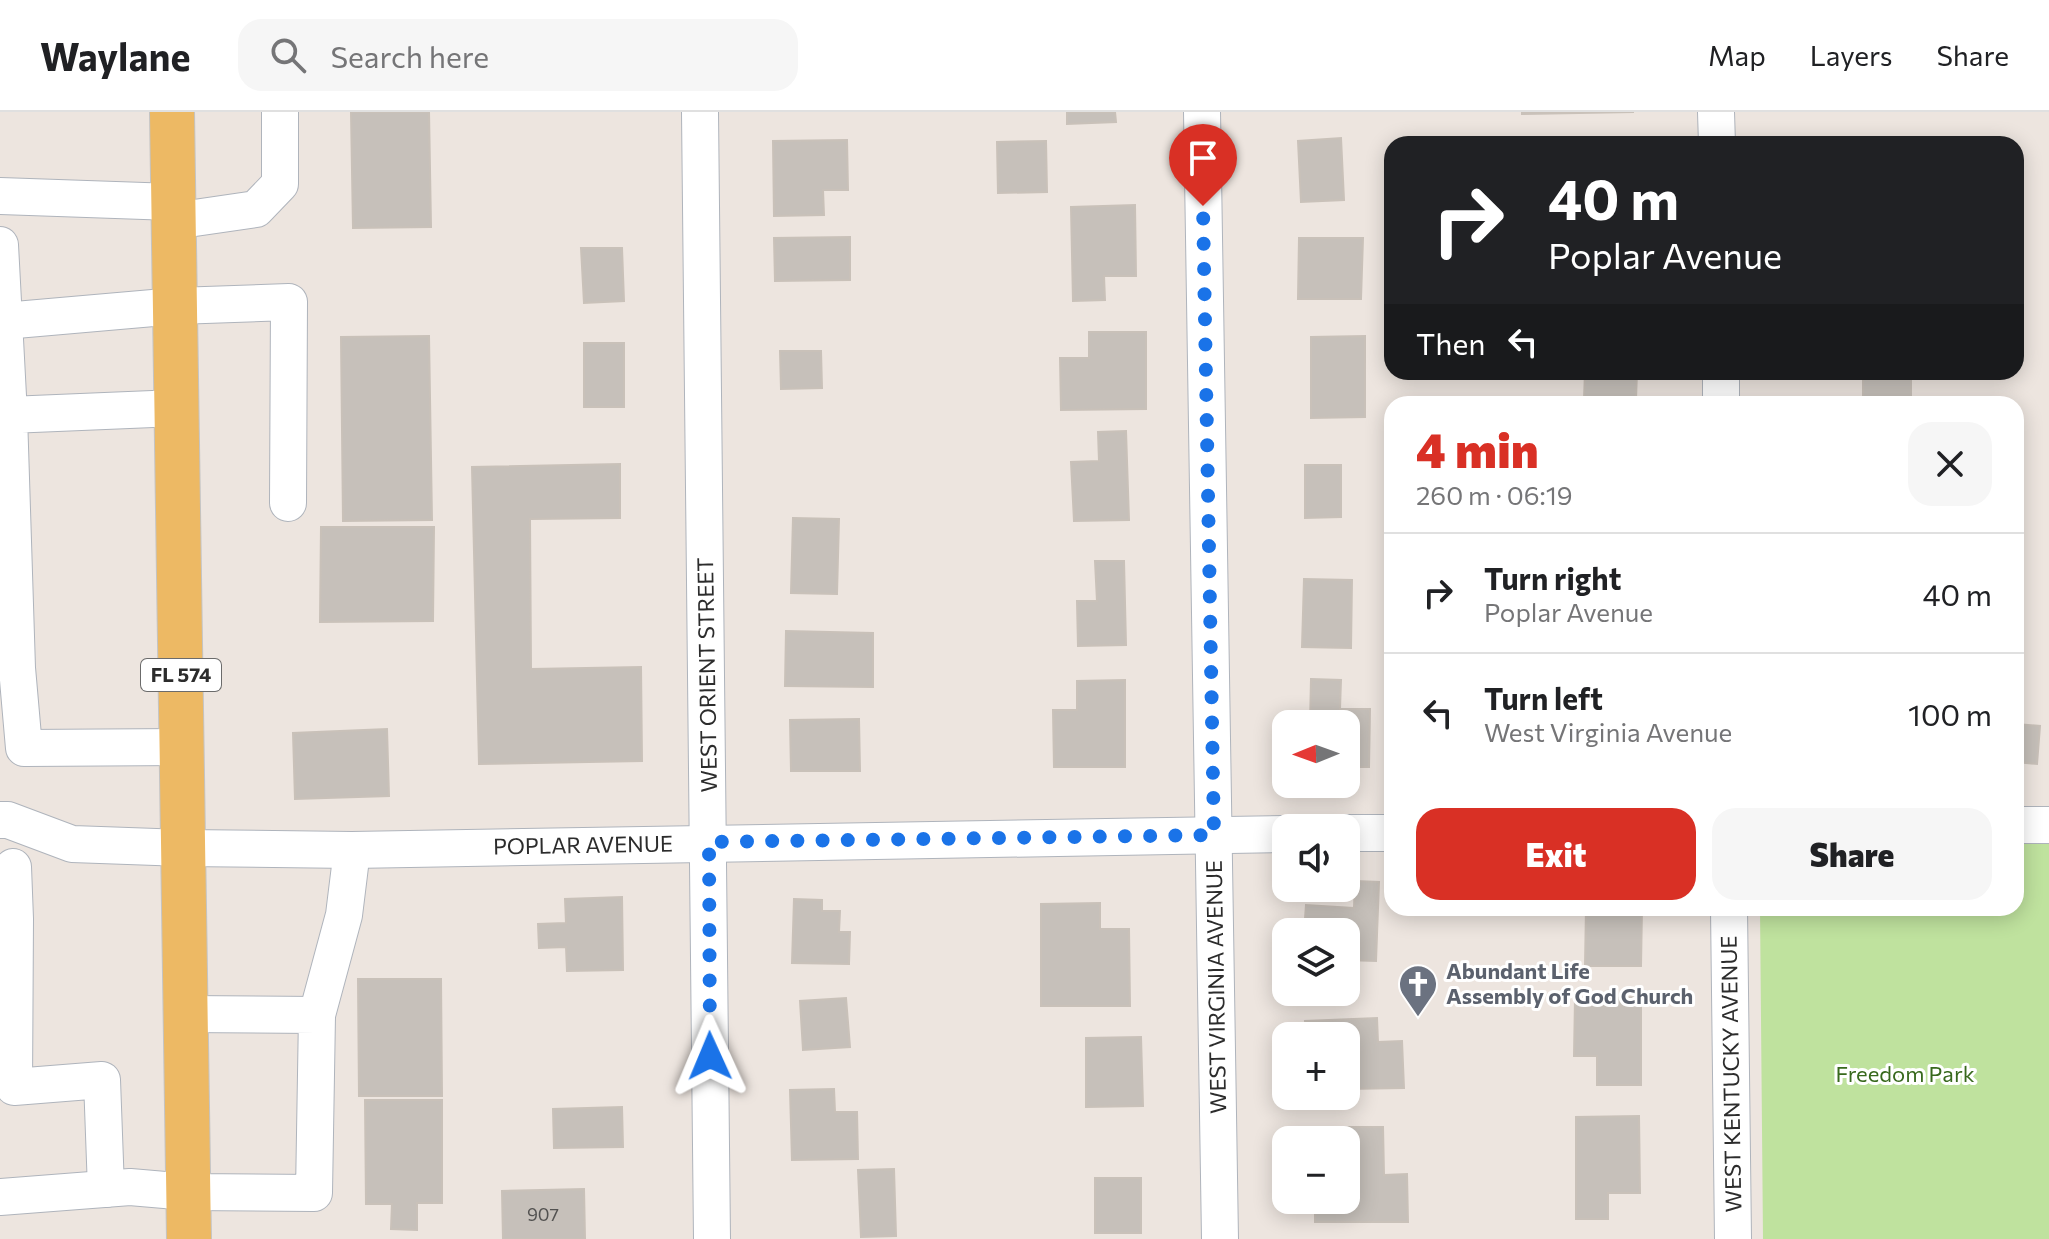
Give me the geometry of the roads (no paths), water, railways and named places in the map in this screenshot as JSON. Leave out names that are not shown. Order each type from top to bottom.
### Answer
[{"type":"main road","name":"FL 574","points":[[172,112],[189,1239]]},
{"type":"street","points":[[0,196],[174,212],[256,209],[280,184],[280,112]]},
{"type":"street","name":"WEST ORIENT STREET","points":[[700,112],[712,1239]]},
{"type":"street","name":"WEST VIRGINIA AVENUE","points":[[1202,112],[1220,1239]]},
{"type":"street","points":[[1716,112],[1717,136]]},
{"type":"street","points":[[0,245],[17,668],[24,748],[182,747]]},
{"type":"street","points":[[4,321],[176,306],[289,302],[288,503]]},
{"type":"street","points":[[9,415],[177,408]]},
{"type":"street","name":"POPLAR AVENUE","points":[[0,820],[8,820],[72,844],[352,850],[1272,834]]},
{"type":"street","points":[[2024,825],[2049,825]]},
{"type":"street","points":[[1360,833],[1384,833]]},
{"type":"street","name":"POPLAR AVENUE","points":[[6,867],[72,844]]},
{"type":"street","points":[[0,1197],[130,1187],[188,1192],[314,1193],[317,1015],[344,915],[352,850]]},
{"type":"street","points":[[6,867],[15,919],[14,1087],[102,1080],[106,1189]]},
{"type":"street","name":"WEST KENTUCKY AVENUE","points":[[1729,916],[1733,1239]]},
{"type":"street","points":[[185,1014],[317,1015]]},
{"type":"place","name":"Abundant Life Assembly of God Church","points":[[1418,1018]]},
{"type":"park label","name":"Freedom Park","points":[[1905,1074]]}]
